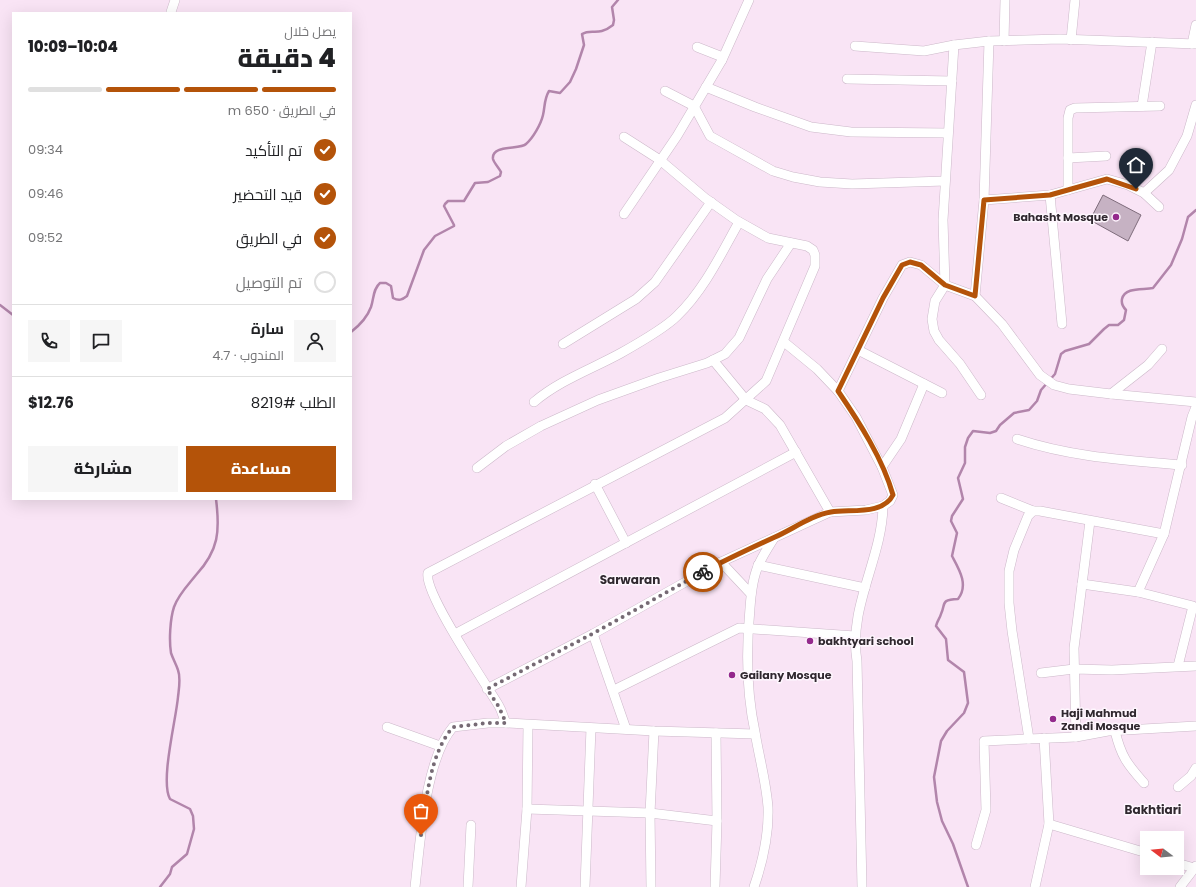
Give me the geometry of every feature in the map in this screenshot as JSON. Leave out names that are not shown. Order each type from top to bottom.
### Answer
[{"type":"street","points":[[171,12],[175,0]]},
{"type":"street","points":[[624,214],[660,160],[722,60],[749,0]]},
{"type":"street","points":[[1004,41],[1005,0]]},
{"type":"street","points":[[1071,40],[1075,0]]},
{"type":"street","points":[[855,46],[924,51],[954,45],[989,41],[1071,40],[1194,44],[1196,25]]},
{"type":"street","points":[[975,296],[984,200],[989,41]]},
{"type":"street","points":[[1142,106],[1152,42]]},
{"type":"street","points":[[954,45],[943,220],[945,285],[935,301],[932,319],[934,331],[939,340],[960,364],[981,395]]},
{"type":"street","points":[[698,47],[720,56],[722,60]]},
{"type":"street","points":[[847,79],[952,81]]},
{"type":"street","points":[[706,87],[811,127],[851,132],[948,133]]},
{"type":"street","points":[[665,91],[694,106],[710,136],[773,171],[793,177],[852,184],[945,181]]},
{"type":"street","points":[[1144,193],[1169,170],[1187,136],[1196,105]]},
{"type":"street","points":[[1068,190],[1068,118],[1070,110],[1075,108],[1160,106]]},
{"type":"street","points":[[506,723],[499,707],[487,689],[435,598],[427,576],[428,573],[595,484],[725,418],[766,381],[784,342],[815,266],[815,255],[813,250],[807,246],[768,238],[739,222],[711,202],[660,160],[624,137]]},
{"type":"street","points":[[1068,158],[1106,156]]},
{"type":"street","points":[[984,200],[1050,195],[1107,179],[1128,185],[1144,193],[1159,207]]},
{"type":"street","points":[[1050,195],[1062,324]]},
{"type":"street","points":[[563,344],[636,299],[655,282],[711,202]]},
{"type":"street","points":[[534,402],[546,392],[622,353],[676,317],[692,301],[716,264],[739,222]]},
{"type":"street","points":[[477,468],[506,446],[541,426],[598,400],[714,360],[725,354],[739,338],[767,279],[791,243]]},
{"type":"street","points":[[838,391],[902,265],[910,262],[921,265],[945,285],[975,296],[1002,324],[1040,375],[1054,384],[1069,389],[1196,402]]},
{"type":"street","points":[[487,689],[592,634],[721,562],[830,512],[866,510],[883,506],[890,501],[893,495],[882,467],[856,417],[838,391],[817,369],[784,342]]},
{"type":"street","points":[[1111,394],[1148,365],[1162,349]]},
{"type":"street","points":[[858,350],[942,393]]},
{"type":"street","points":[[714,360],[746,400],[765,409],[780,425],[830,512]]},
{"type":"street","points":[[882,467],[901,439],[924,384]]},
{"type":"street","points":[[1138,592],[1164,534],[1182,465],[1192,417],[1196,407]]},
{"type":"street","points":[[1017,439],[1063,453],[1182,465]]},
{"type":"street","points":[[455,634],[796,452]]},
{"type":"street","points":[[595,484],[626,543]]},
{"type":"street","points":[[1001,498],[1033,511],[1040,511],[1164,534]]},
{"type":"street","points":[[862,887],[856,636],[865,588],[880,536],[883,506]]},
{"type":"street","points":[[1028,739],[1012,631],[1009,603],[1009,572],[1014,550],[1021,530],[1028,516],[1033,511]]},
{"type":"street","points":[[1076,737],[1074,648],[1090,521]]},
{"type":"street","points":[[754,887],[763,860],[767,835],[768,808],[766,779],[755,734],[749,698],[746,662],[751,594],[758,565],[774,538]]},
{"type":"street","points":[[721,562],[751,594]]},
{"type":"street","points":[[758,565],[865,588]]},
{"type":"street","points":[[1082,584],[1138,592],[1193,606],[1178,666]]},
{"type":"street","points":[[614,690],[739,628],[856,636]]},
{"type":"street","points":[[592,634],[614,690],[626,729]]},
{"type":"street","points":[[1041,673],[1074,669],[1112,670],[1196,666]]},
{"type":"street","points":[[414,887],[427,797],[440,746],[453,727],[488,723],[506,723],[716,734],[755,734]]},
{"type":"street","points":[[521,887],[527,809],[528,725]]},
{"type":"street","points":[[976,845],[986,810],[984,741],[1076,737],[1115,731],[1196,726]]},
{"type":"street","points":[[387,727],[440,746]]},
{"type":"street","points":[[585,887],[586,812],[591,728]]},
{"type":"street","points":[[651,887],[650,813],[654,731]]},
{"type":"street","points":[[1115,731],[1120,752],[1144,783]]},
{"type":"street","points":[[715,887],[717,821],[716,734]]},
{"type":"street","points":[[1035,887],[1049,824],[1044,738]]},
{"type":"street","points":[[1178,787],[1191,776],[1196,768]]},
{"type":"street","points":[[527,809],[650,813],[717,821]]},
{"type":"street","points":[[1049,824],[1140,851]]},
{"type":"street","points":[[468,887],[471,825]]},
{"type":"street","points":[[1180,887],[1195,867],[1184,865]]},
{"type":"building","name":"Bahasht Mosque","points":[[1103,195],[1141,215],[1128,241],[1090,220]]},
{"type":"waterway","points":[[352,331],[367,315],[371,307],[375,291],[380,283],[386,283],[391,286],[393,298],[397,300],[407,296],[424,250],[435,236],[454,226],[444,206],[445,204],[448,201],[464,201],[475,183],[488,182],[500,176],[501,172],[493,159],[496,151],[523,146],[531,138],[542,119],[545,100],[549,91],[560,93],[570,82],[584,45],[582,34],[586,32],[603,31],[613,25],[614,20],[612,7],[618,0]]},
{"type":"waterway","points":[[968,887],[953,844],[942,821],[937,802],[934,777],[941,741],[947,731],[964,713],[968,703],[964,672],[948,660],[946,639],[936,626],[946,601],[958,599],[963,588],[962,577],[952,556],[957,533],[951,521],[952,516],[963,499],[958,478],[965,463],[965,447],[968,438],[973,431],[990,433],[996,431],[1000,425],[1014,413],[1029,410],[1037,401],[1041,390],[1055,374],[1061,354],[1065,351],[1089,344],[1109,325],[1118,325],[1124,320],[1126,310],[1123,307],[1122,302],[1124,295],[1127,292],[1134,290],[1153,288],[1171,265],[1182,239],[1188,217],[1196,210]]},
{"type":"waterway","points":[[0,305],[12,314]]},
{"type":"waterway","points":[[160,887],[170,874],[172,867],[187,854],[194,829],[193,816],[190,809],[170,799],[167,790],[168,765],[180,683],[179,673],[170,648],[170,630],[174,607],[178,598],[204,566],[216,540],[218,521],[216,500]]},
{"type":"way so far","points":[[421,835],[427,797],[435,764],[440,746],[447,734],[453,727],[458,726],[506,723],[499,707],[487,689],[592,634],[703,572]]},
{"type":"place","name":"Bahasht Mosque","points":[[1116,217]]},
{"type":"place","name":"bakhtyari school","points":[[810,641]]},
{"type":"place","name":"Gailany Mosque","points":[[732,675]]},
{"type":"place","name":"Haji Mahmud Zandi Mosque","points":[[1053,719]]},
{"type":"district","name":"Sarwaran","points":[[630,579]]},
{"type":"district","name":"Bakhtiari","points":[[1153,809]]},
{"type":"route","points":[[703,572],[740,553],[830,512],[866,510],[883,506],[890,501],[893,495],[886,474],[856,417],[838,391],[883,298],[902,265],[910,262],[921,265],[945,285],[975,296],[978,278],[984,200],[1050,195],[1107,179],[1136,189]]}]
